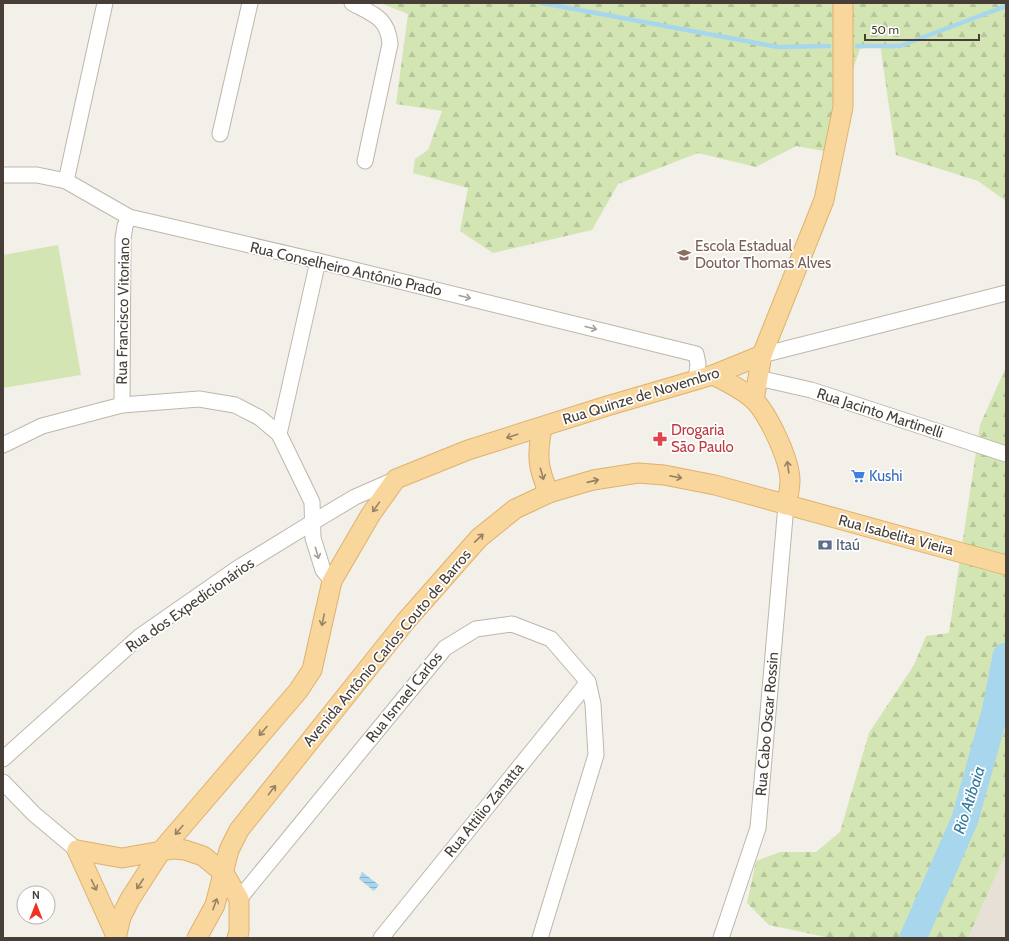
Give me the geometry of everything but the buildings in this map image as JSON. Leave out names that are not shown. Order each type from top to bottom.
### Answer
[{"type":"main road","points":[[754,400],[762,355],[824,200],[843,107],[843,3]]},
{"type":"main road","name":"Rua Quinze de Novembro","points":[[396,479],[468,450],[705,377],[762,355]]},
{"type":"main road","points":[[705,377],[732,384],[754,400],[763,412],[788,461],[790,481],[786,505]]},
{"type":"main road","points":[[542,427],[537,452],[541,475],[549,493]]},
{"type":"main road","name":"Avenida Antônio Carlos Couto de Barros","points":[[197,938],[215,905],[229,850],[239,830],[405,622],[478,538],[515,509],[549,493],[593,480],[638,473],[664,475],[715,485],[786,505]]},
{"type":"main road","points":[[116,937],[121,917],[130,899],[161,851],[298,691],[312,670],[332,581],[371,514],[396,479]]},
{"type":"main road","name":"Rua Isabelita Vieira","points":[[786,505],[1006,565]]},
{"type":"main road","points":[[77,850],[122,858],[161,851],[185,850],[203,856],[224,873],[239,898],[239,932],[237,938]]},
{"type":"main road","points":[[77,850],[97,890],[116,937]]},
{"type":"street","points":[[66,181],[105,3]]},
{"type":"street","points":[[220,134],[250,3]]},
{"type":"street","points":[[352,3],[380,17],[389,32],[390,44],[365,161]]},
{"type":"street","name":"Rua Conselheiro Antônio Prado","points":[[3,175],[36,175],[66,181],[129,217],[318,261],[696,354],[698,364],[705,377]]},
{"type":"street","name":"Rua Francisco Vitoriano","points":[[122,405],[124,239],[125,226],[129,217]]},
{"type":"street","points":[[279,434],[318,261]]},
{"type":"street","name":"Rua Quinze de Novembro","points":[[762,355],[1006,292]]},
{"type":"street","name":"Rua Jacinto Martinelli","points":[[758,378],[811,390],[1004,453]]},
{"type":"street","points":[[3,444],[42,426],[122,405],[199,399],[235,405],[260,418],[279,434],[312,502],[313,538],[317,554],[323,570],[332,581]]},
{"type":"street","name":"Rua dos Expedicionários","points":[[3,758],[139,637],[238,568],[355,497],[396,479]]},
{"type":"street","name":"Rua Cabo Oscar Rossin","points":[[721,938],[758,828],[786,505]]},
{"type":"street","name":"Rua Ismael Carlos","points":[[239,898],[445,648],[476,629],[512,624],[552,639],[588,682],[593,704],[596,754],[540,938]]},
{"type":"street","name":"Rua Attilio Zanatta","points":[[380,938],[588,682]]},
{"type":"street","points":[[3,782],[34,814],[77,850]]},
{"type":"shaded area","points":[[1006,853],[1006,938],[968,938]]},
{"type":"green space","points":[[380,3],[1006,3],[1006,201],[978,181],[896,155],[880,44],[860,49],[824,151],[796,146],[756,167],[698,153],[618,184],[592,230],[493,253],[460,231],[468,188],[413,173],[415,159],[428,150],[442,111],[396,104],[408,14]]},
{"type":"green space","points":[[58,245],[81,375],[3,388],[3,255]]},
{"type":"green space","points":[[1006,367],[1006,853],[968,938],[830,938],[769,925],[747,903],[756,861],[780,852],[816,852],[840,832],[869,733],[914,665],[926,636],[949,633],[980,425]]},
{"type":"water","points":[[362,872],[379,885],[374,891],[359,879]]},
{"type":"waterway","points":[[542,3],[778,47],[829,46]]},
{"type":"waterway","points":[[857,46],[900,46],[1006,6]]},
{"type":"waterway","name":"Rio Atibaia","points":[[913,938],[965,819],[995,712],[1006,656]]},
{"type":"place","name":"Escola Estadual Doutor Thomas Alves","points":[[684,255]]},
{"type":"place","name":"Drogaria São Paulo","points":[[660,439]]},
{"type":"place","name":"Kushi","points":[[858,476]]},
{"type":"place","name":"Itaú","points":[[825,545]]}]
